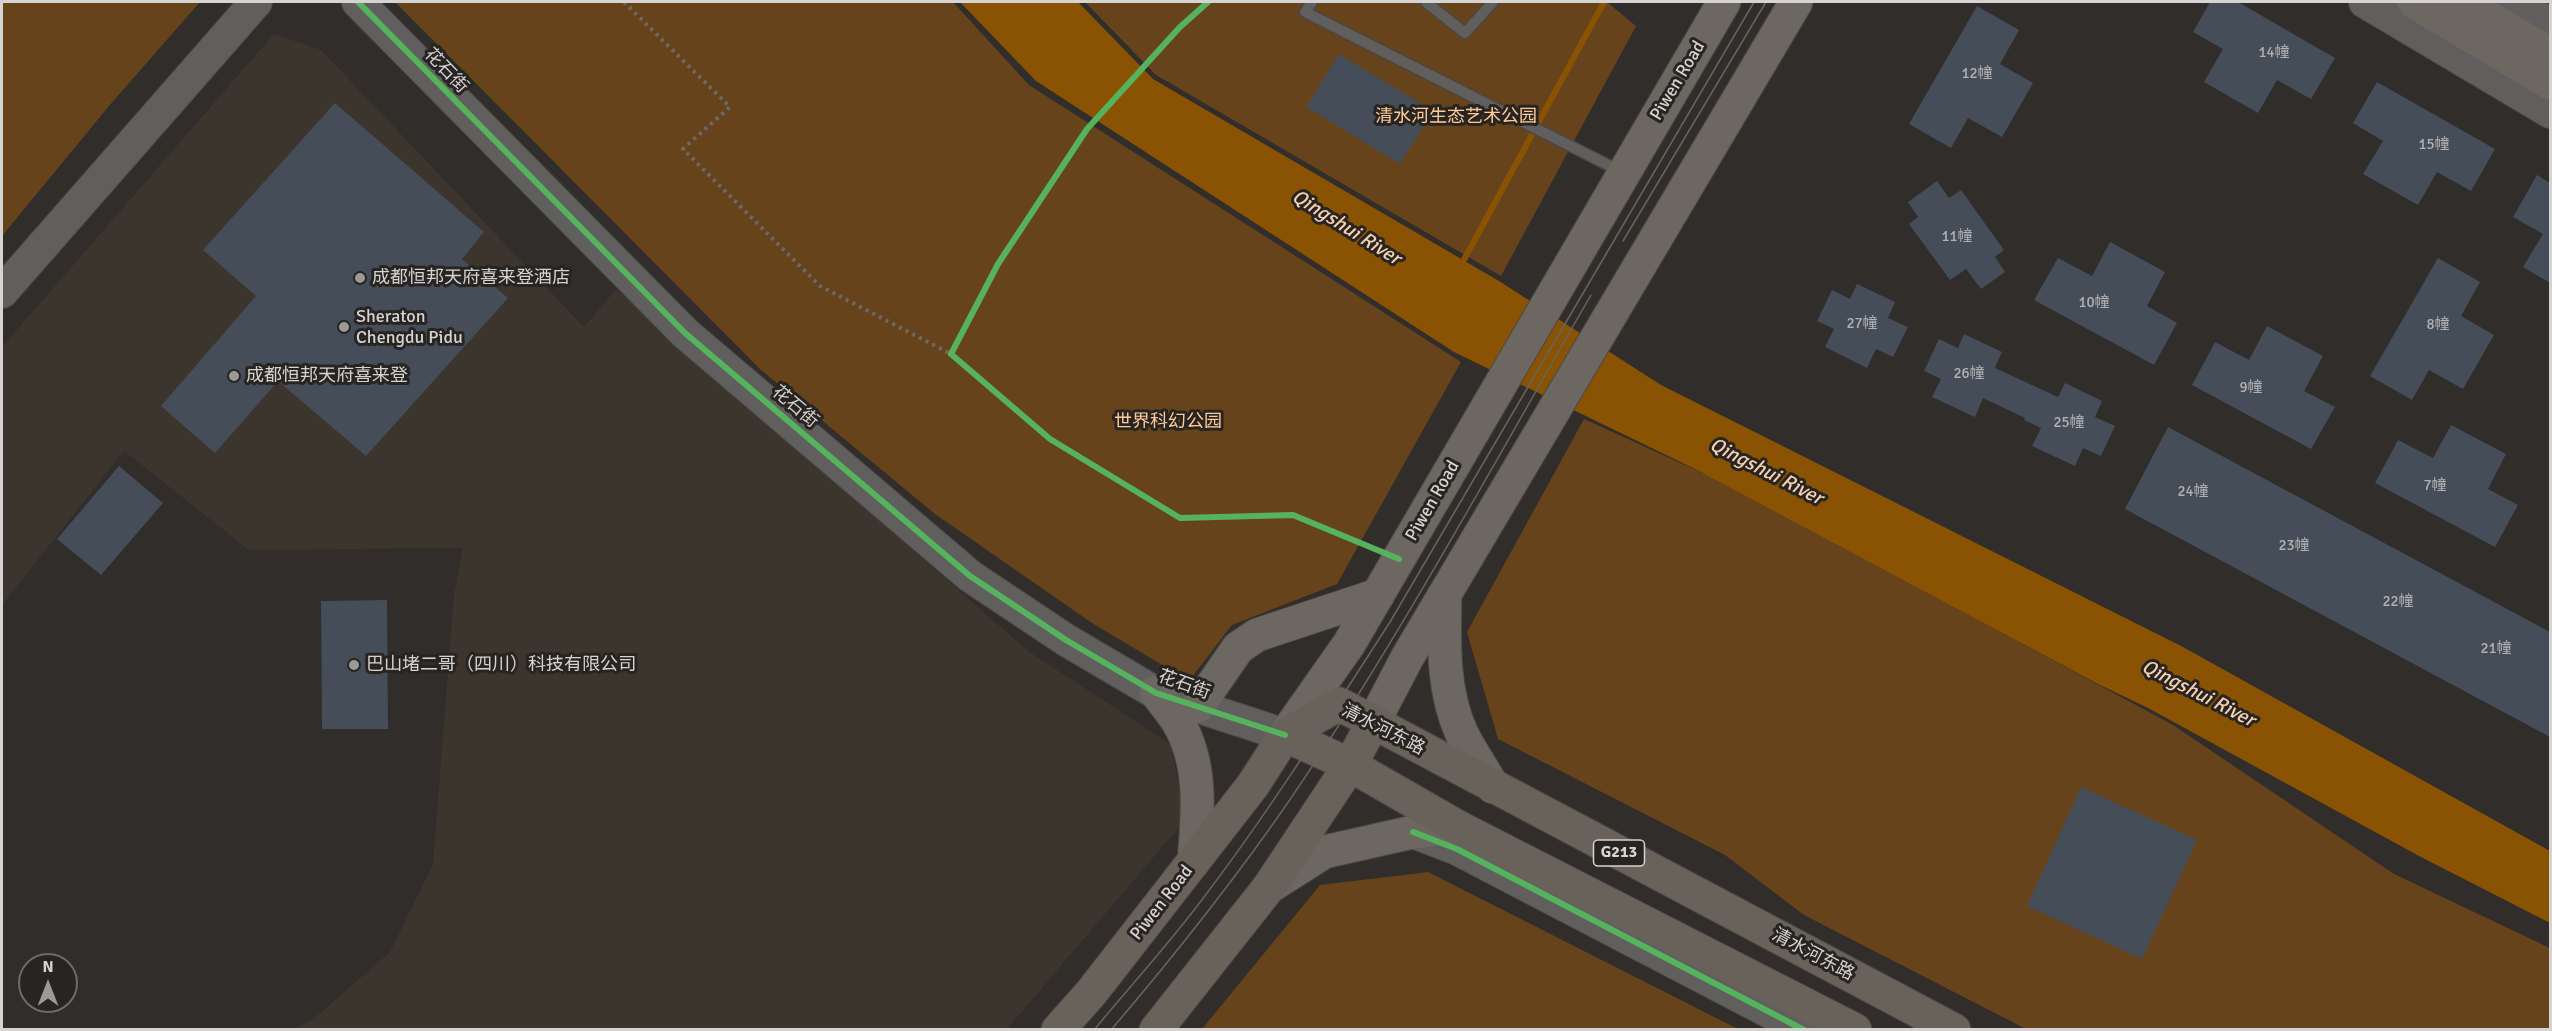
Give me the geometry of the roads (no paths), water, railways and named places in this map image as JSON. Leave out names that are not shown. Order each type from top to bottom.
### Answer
[{"type":"highway","name":"清水河东路","points":[[1285,735],[1339,704],[1954,1029]]},
{"type":"highway","points":[[1156,1029],[1269,887],[1350,765],[1373,723]]},
{"type":"highway","points":[[1285,735],[1350,765]]},
{"type":"highway","name":"Piwen Road","points":[[1058,1029],[1091,993],[1253,785],[1285,735]]},
{"type":"highway","name":"G213","points":[[1350,765],[1458,827],[1855,1029]]},
{"type":"main road","name":"Piwen Road","points":[[1285,735],[1349,644],[1724,2]]},
{"type":"main road","points":[[1373,723],[1407,658],[1796,2]]},
{"type":"main road","points":[[2414,2],[2550,83]]},
{"type":"main road","points":[[2462,2],[2550,54]]},
{"type":"main road","points":[[1198,706],[1238,648],[1257,635],[1378,595]]},
{"type":"main road","points":[[1445,595],[1444,651],[1447,686],[1462,733],[1493,787]]},
{"type":"main road","points":[[1156,692],[1179,723],[1190,751],[1199,800],[1194,861]]},
{"type":"main road","points":[[1269,887],[1324,852],[1413,832],[1458,827]]},
{"type":"street","points":[[2,292],[256,2]]},
{"type":"street","name":"花石街","points":[[358,2],[685,333],[970,576],[1066,640],[1156,692],[1285,735]]},
{"type":"street","points":[[2365,2],[2550,112]]},
{"type":"street","points":[[2512,2],[2550,24]]},
{"type":"street","points":[[1413,832],[1457,849],[1804,1029]]},
{"type":"lane","points":[[1312,2],[1305,12],[1623,173]]},
{"type":"lane","points":[[1426,2],[1465,33],[1492,2]]},
{"type":"water","name":"Qingshui River","points":[[960,2],[1078,2],[1153,79],[1499,281],[1661,385],[2183,647],[2550,851],[2550,923],[2419,856],[2148,708],[2100,685],[1699,471],[1454,352],[1036,81]]},
{"type":"waterway","points":[[1460,267],[1604,2]]},
{"type":"tram line","points":[[1094,1030],[1178,931],[1229,864],[1300,761],[1390,622],[1754,2]]},
{"type":"tram line","points":[[1623,241],[1766,2]]},
{"type":"tram line","points":[[1111,1030],[1225,889],[1330,740],[1445,551],[1591,295]]},
{"type":"place","name":"成都恒邦天府喜来登酒店","points":[[360,278]]},
{"type":"place","name":"Sheraton Chengdu Pidu","points":[[344,327]]},
{"type":"place","name":"成都恒邦天府喜来登","points":[[234,376]]},
{"type":"place","name":"巴山堵二哥（四川）科技有限公司","points":[[354,665]]},
{"type":"park label","name":"清水河生态艺术公园","points":[[1456,117]]},
{"type":"park label","name":"世界科幻公园","points":[[1168,422]]}]
